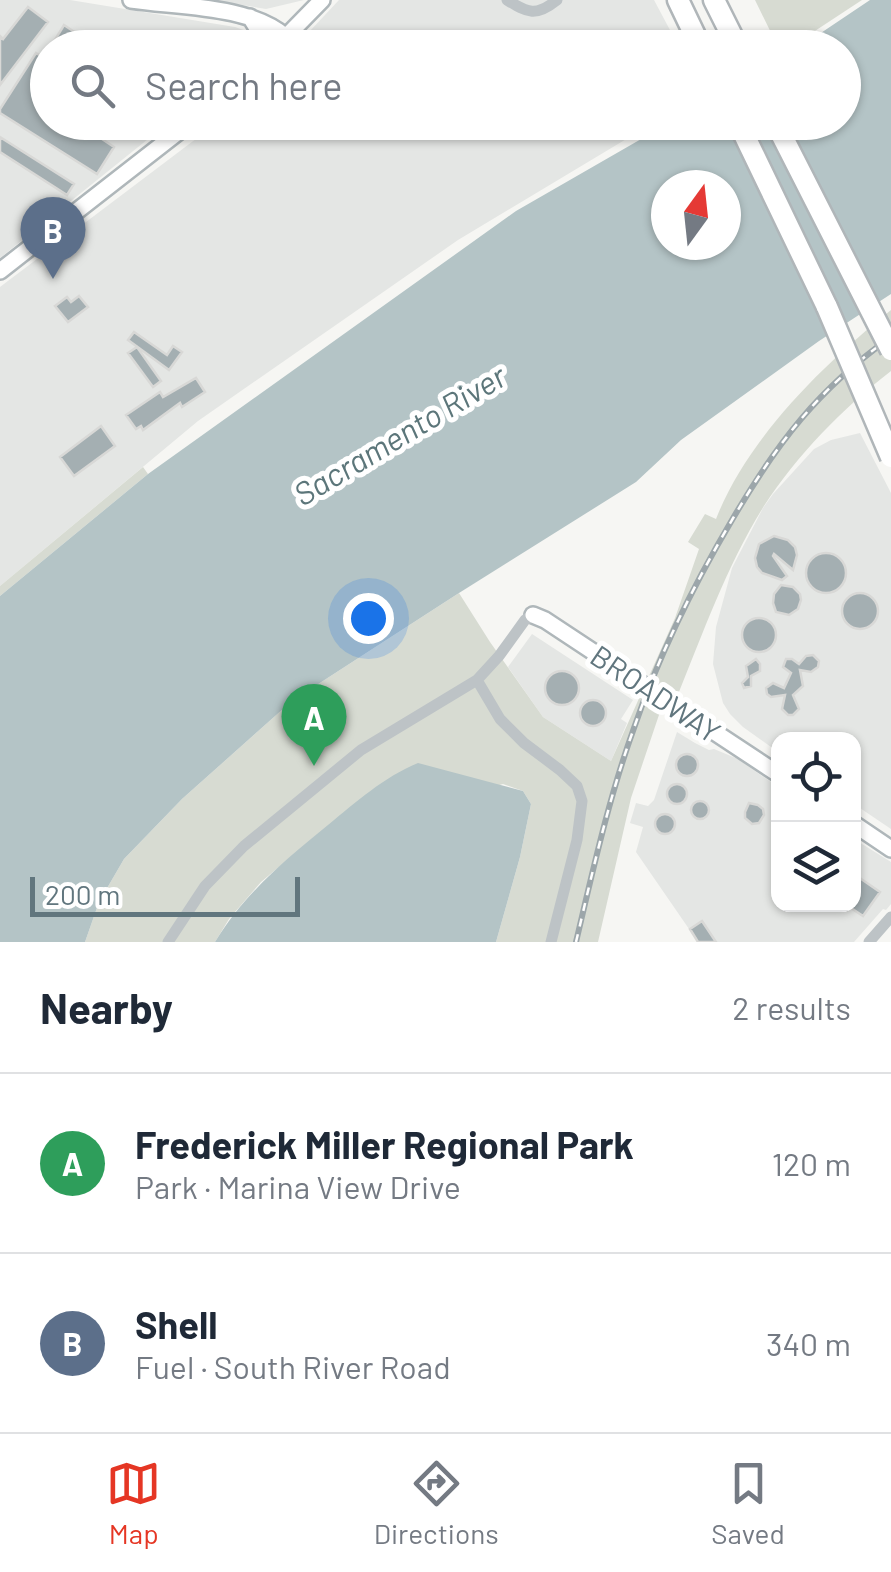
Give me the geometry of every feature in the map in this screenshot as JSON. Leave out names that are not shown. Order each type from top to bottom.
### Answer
[{"type":"highway","points":[[678,0],[692,30]]},
{"type":"highway","points":[[714,0],[729,30]]},
{"type":"highway","points":[[747,140],[827,308],[891,457]]},
{"type":"highway","points":[[784,140],[891,350]]},
{"type":"highway","points":[[827,308],[891,428]]},
{"type":"street","points":[[132,0],[250,17],[275,30]]},
{"type":"street","points":[[292,30],[322,0]]},
{"type":"street","points":[[507,0],[528,12],[538,12],[557,0]]},
{"type":"street","points":[[250,17],[258,30]]},
{"type":"street","points":[[0,271],[168,140]]},
{"type":"street","points":[[168,942],[205,886],[244,846],[361,750],[477,680],[533,615]]},
{"type":"street","name":"BROADWAY","points":[[533,615],[771,769]]},
{"type":"street","points":[[477,680],[500,719],[524,744],[578,786],[582,800],[577,840],[551,942]]},
{"type":"street","points":[[861,829],[891,849]]},
{"type":"street","points":[[869,942],[891,917]]},
{"type":"shaded area","points":[[0,0],[70,0],[244,30],[30,30],[30,140],[147,140],[0,258]]},
{"type":"shaded area","points":[[213,0],[304,0],[266,9]]},
{"type":"shaded area","points":[[339,0],[654,0],[670,30],[311,30]]},
{"type":"shaded area","points":[[755,0],[862,0],[816,30],[770,30]]},
{"type":"shaded area","points":[[195,140],[625,140],[458,240],[198,421],[0,586],[0,287]]},
{"type":"shaded area","points":[[891,310],[891,371],[822,433],[764,506],[727,575],[677,697],[673,695],[663,703],[631,798],[598,942],[496,942],[531,804],[523,791],[503,784],[318,834],[261,882],[215,942],[85,942],[99,902],[124,859],[182,799],[292,701],[459,593],[543,717],[611,761],[675,618],[699,549],[688,542],[705,514],[716,519],[747,459],[790,404]]},
{"type":"shaded area","points":[[860,433],[891,493],[891,829],[861,809],[861,732],[771,732],[771,747],[730,714],[723,703],[713,664],[716,627],[732,568],[763,508],[814,449]]},
{"type":"shaded area","points":[[143,467],[148,474],[0,596],[0,586]]},
{"type":"shaded area","points":[[532,634],[633,700],[621,719],[627,723],[611,761],[543,717],[508,667]]},
{"type":"shaded area","points":[[677,732],[709,750],[738,759],[771,782],[771,912],[861,912],[861,843],[891,862],[891,904],[854,942],[698,942],[636,852],[643,827],[630,823],[636,803],[648,806],[654,800]]},
{"type":"water","name":"Sacramento River","points":[[870,0],[891,0],[891,294],[681,440],[636,482],[292,701],[182,799],[124,859],[99,902],[85,942],[0,942],[0,596],[148,474],[516,211],[639,140],[861,140],[861,30],[825,30]]},
{"type":"water","points":[[418,763],[523,791],[531,804],[496,942],[215,942],[239,908],[281,865],[371,791]]},
{"type":"building","points":[[28,7],[48,22],[42,30],[30,30],[30,46],[0,85],[0,36],[3,39]]},
{"type":"building","points":[[30,62],[30,132],[0,113]]},
{"type":"building","points":[[0,137],[74,184],[67,195],[0,152]]},
{"type":"building","points":[[43,140],[104,140],[114,147],[97,174]]},
{"type":"building","points":[[79,296],[88,307],[68,322],[55,306],[67,297],[71,302]]},
{"type":"building","points":[[134,332],[167,355],[173,346],[182,352],[169,370],[128,340]]},
{"type":"building","points":[[137,347],[161,381],[153,387],[128,353]]},
{"type":"building","points":[[196,378],[205,392],[182,407],[180,403],[143,430],[141,426],[136,429],[126,415],[160,392],[163,397]]},
{"type":"building","points":[[101,426],[115,446],[74,476],[60,457]]},
{"type":"building","points":[[774,536],[788,540],[797,555],[793,570],[774,554],[787,576],[782,580],[762,573],[755,558],[759,544]]},
{"type":"building","points":[[826,553],[840,559],[846,573],[840,587],[826,593],[812,587],[806,573],[812,559]]},
{"type":"building","points":[[781,585],[793,587],[800,594],[798,609],[789,615],[776,612],[773,603]]},
{"type":"building","points":[[860,593],[873,598],[878,611],[873,624],[860,629],[847,624],[842,611],[847,598]]},
{"type":"building","points":[[759,618],[771,623],[776,635],[771,647],[759,652],[747,647],[742,635],[747,623]]},
{"type":"building","points":[[813,655],[819,661],[818,667],[811,672],[800,670],[803,686],[793,695],[799,709],[788,715],[782,709],[785,695],[771,697],[766,688],[773,683],[784,688],[791,673],[783,667],[786,659],[799,664]]},
{"type":"building","points":[[756,659],[760,671],[751,676],[751,686],[744,688],[746,666]]},
{"type":"building","points":[[562,671],[574,676],[579,688],[574,700],[562,705],[550,700],[545,688],[550,676]]},
{"type":"building","points":[[593,700],[602,704],[606,713],[602,722],[593,726],[584,722],[580,713],[584,704]]},
{"type":"building","points":[[687,754],[695,757],[695,773],[687,776],[679,773],[676,765],[679,757]]},
{"type":"building","points":[[677,784],[687,794],[677,804],[667,794]]},
{"type":"building","points":[[700,801],[709,810],[700,819],[691,810]]},
{"type":"building","points":[[749,803],[763,809],[759,823],[752,824],[745,818]]},
{"type":"building","points":[[665,814],[675,824],[665,834],[655,824]]},
{"type":"building","points":[[861,879],[880,892],[863,916],[857,912],[861,912]]},
{"type":"building","points":[[702,921],[716,942],[698,942],[690,929]]},
{"type":"railway","points":[[576,942],[625,754],[654,674],[690,596],[732,520],[783,442],[820,397],[891,337]]},
{"type":"place","name":"Shell","points":[[53,279]]},
{"type":"place","name":"Frederick Miller Regional Park","points":[[314,766]]}]
